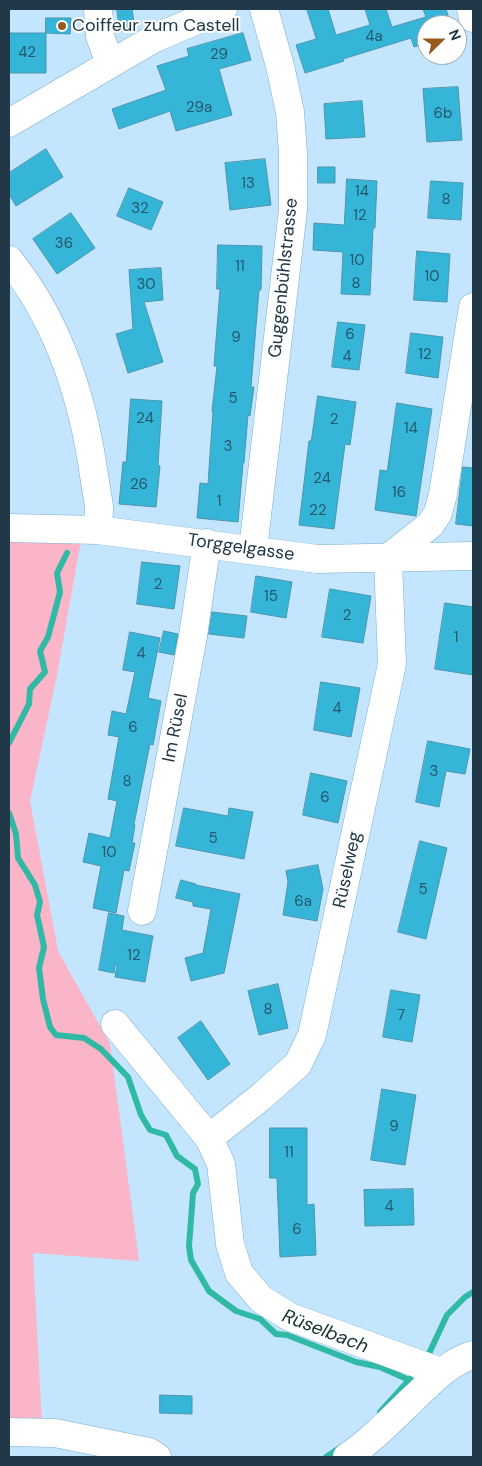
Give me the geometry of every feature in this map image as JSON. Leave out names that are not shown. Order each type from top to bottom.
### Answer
[{"type":"street","points":[[98,9],[100,36],[110,64]]},
{"type":"street","points":[[9,122],[156,38],[223,9]]},
{"type":"street","name":"Guggenbühlstrasse","points":[[254,549],[293,210],[293,153],[290,112],[280,66],[264,9]]},
{"type":"street","points":[[471,9],[473,18]]},
{"type":"street","points":[[9,260],[22,275],[42,308],[64,354],[79,398],[88,438],[99,508],[98,530]]},
{"type":"street","points":[[388,558],[430,525],[438,513],[443,494],[473,308]]},
{"type":"street","name":"Torggelgasse","points":[[9,528],[98,530],[254,549],[316,559],[473,556]]},
{"type":"street","name":"Im Rüsel","points":[[142,911],[193,636],[207,544]]},
{"type":"street","name":"Rüselweg","points":[[209,1138],[261,1097],[298,1064],[312,1035],[392,664],[388,558]]},
{"type":"street","points":[[115,1024],[209,1138],[221,1164],[230,1244],[239,1273],[261,1299],[290,1317],[428,1367],[473,1355]]},
{"type":"street","points":[[347,1457],[364,1445],[428,1367]]},
{"type":"street","points":[[9,1432],[55,1433],[149,1452],[157,1457]]},
{"type":"shaded area","points":[[9,534],[78,537],[80,546],[56,680],[30,801],[58,951],[110,1044],[139,1261],[33,1253],[42,1424],[9,1421]]},
{"type":"building","points":[[117,9],[132,9],[135,29],[120,31]]},
{"type":"building","points":[[307,9],[328,9],[336,35],[370,25],[365,9],[386,9],[392,27],[417,20],[417,46],[414,47],[411,38],[305,73],[296,45],[316,39]]},
{"type":"building","points":[[423,9],[446,9],[448,15],[425,15]]},
{"type":"building","points":[[46,18],[71,18],[70,34],[46,33]]},
{"type":"building","points":[[9,33],[46,33],[46,73],[9,73]]},
{"type":"building","points":[[243,33],[251,60],[219,69],[232,115],[176,131],[170,111],[119,129],[112,109],[166,90],[157,66],[189,56],[187,49]]},
{"type":"building","points":[[458,87],[462,140],[427,142],[423,89]]},
{"type":"building","points":[[362,101],[365,137],[326,139],[324,104]]},
{"type":"building","points":[[46,149],[63,177],[16,206],[9,194],[9,173]]},
{"type":"building","points":[[265,159],[271,205],[230,210],[225,163]]},
{"type":"building","points":[[318,167],[335,167],[335,183],[318,183]]},
{"type":"building","points":[[347,179],[377,181],[370,295],[341,294],[343,252],[313,250],[314,223],[344,225]]},
{"type":"building","points":[[431,181],[463,183],[461,220],[428,218]]},
{"type":"building","points":[[129,188],[163,202],[151,230],[117,216]]},
{"type":"building","points":[[71,213],[95,248],[57,274],[33,239]]},
{"type":"building","points":[[218,245],[262,246],[261,290],[259,290],[251,387],[254,387],[250,416],[248,415],[238,522],[197,518],[200,483],[208,484],[212,411],[217,366],[214,366],[220,289],[217,289]]},
{"type":"building","points":[[417,251],[450,254],[447,302],[414,300]]},
{"type":"building","points":[[161,268],[163,300],[144,302],[163,362],[128,373],[116,334],[133,329],[129,270]]},
{"type":"building","points":[[338,322],[365,325],[359,370],[332,367]]},
{"type":"building","points":[[411,333],[443,337],[438,378],[406,373]]},
{"type":"building","points":[[318,396],[356,402],[350,445],[345,444],[334,529],[299,525],[309,441],[311,441]]},
{"type":"building","points":[[131,399],[162,401],[158,465],[160,466],[156,507],[119,504],[123,462],[126,462]]},
{"type":"building","points":[[397,403],[432,409],[416,516],[375,510],[380,470],[387,471]]},
{"type":"building","points":[[463,467],[473,468],[473,526],[456,524]]},
{"type":"building","points":[[142,562],[180,566],[174,609],[137,604]]},
{"type":"building","points":[[256,576],[292,582],[286,618],[251,612]]},
{"type":"building","points":[[330,589],[371,596],[363,643],[322,637]]},
{"type":"building","points":[[445,603],[473,607],[473,675],[435,669]]},
{"type":"building","points":[[212,612],[247,616],[244,638],[209,634]]},
{"type":"building","points":[[164,631],[178,634],[174,655],[159,652]]},
{"type":"building","points":[[130,632],[160,638],[148,698],[161,701],[153,745],[150,744],[134,824],[132,843],[135,843],[129,871],[124,870],[116,913],[93,908],[101,866],[83,862],[89,833],[110,838],[117,801],[108,799],[119,737],[108,735],[112,711],[126,714],[135,672],[123,670]]},
{"type":"building","points":[[321,682],[360,688],[351,737],[314,730]]},
{"type":"building","points":[[428,741],[470,749],[465,774],[446,771],[439,807],[416,802]]},
{"type":"building","points":[[311,773],[347,781],[338,823],[303,815]]},
{"type":"building","points":[[184,808],[228,816],[229,808],[253,812],[244,859],[176,846]]},
{"type":"building","points":[[420,841],[447,848],[426,939],[398,932]]},
{"type":"building","points":[[318,865],[323,889],[317,921],[283,915],[288,882],[286,871]]},
{"type":"building","points":[[181,880],[240,894],[224,973],[191,981],[185,958],[203,953],[211,909],[193,906],[193,902],[176,898]]},
{"type":"building","points":[[109,913],[124,916],[122,930],[153,936],[145,982],[115,977],[117,965],[115,965],[114,973],[99,970]]},
{"type":"building","points":[[278,984],[288,1028],[259,1035],[248,991]]},
{"type":"building","points":[[391,990],[420,995],[412,1042],[383,1037]]},
{"type":"building","points":[[201,1021],[230,1064],[208,1080],[178,1038]]},
{"type":"building","points":[[382,1089],[416,1095],[405,1165],[371,1160]]},
{"type":"building","points":[[270,1128],[307,1128],[307,1205],[314,1204],[316,1255],[280,1257],[277,1178],[270,1178]]},
{"type":"building","points":[[413,1189],[414,1225],[365,1226],[364,1190]]},
{"type":"building","points":[[160,1395],[192,1396],[192,1414],[160,1413]]},
{"type":"waterway","points":[[9,743],[29,704],[30,689],[45,672],[40,651],[48,637],[60,592],[57,573],[67,553]]},
{"type":"waterway","name":"Rüselbach","points":[[9,813],[16,834],[18,858],[35,885],[40,902],[37,915],[44,947],[39,968],[43,999],[50,1027],[56,1035],[84,1038],[101,1049],[128,1077],[141,1115],[150,1130],[166,1135],[177,1156],[195,1169],[198,1184],[193,1193],[189,1246],[191,1260],[209,1291],[236,1311],[260,1319],[276,1334],[287,1335],[356,1362],[380,1367],[409,1380]]},
{"type":"waterway","points":[[426,1360],[447,1315],[465,1297],[473,1292]]},
{"type":"waterway","points":[[380,1412],[410,1379]]},
{"type":"waterway","points":[[326,1457],[341,1447]]},
{"type":"place","name":"Coiffeur zum Castell","points":[[62,26]]}]
